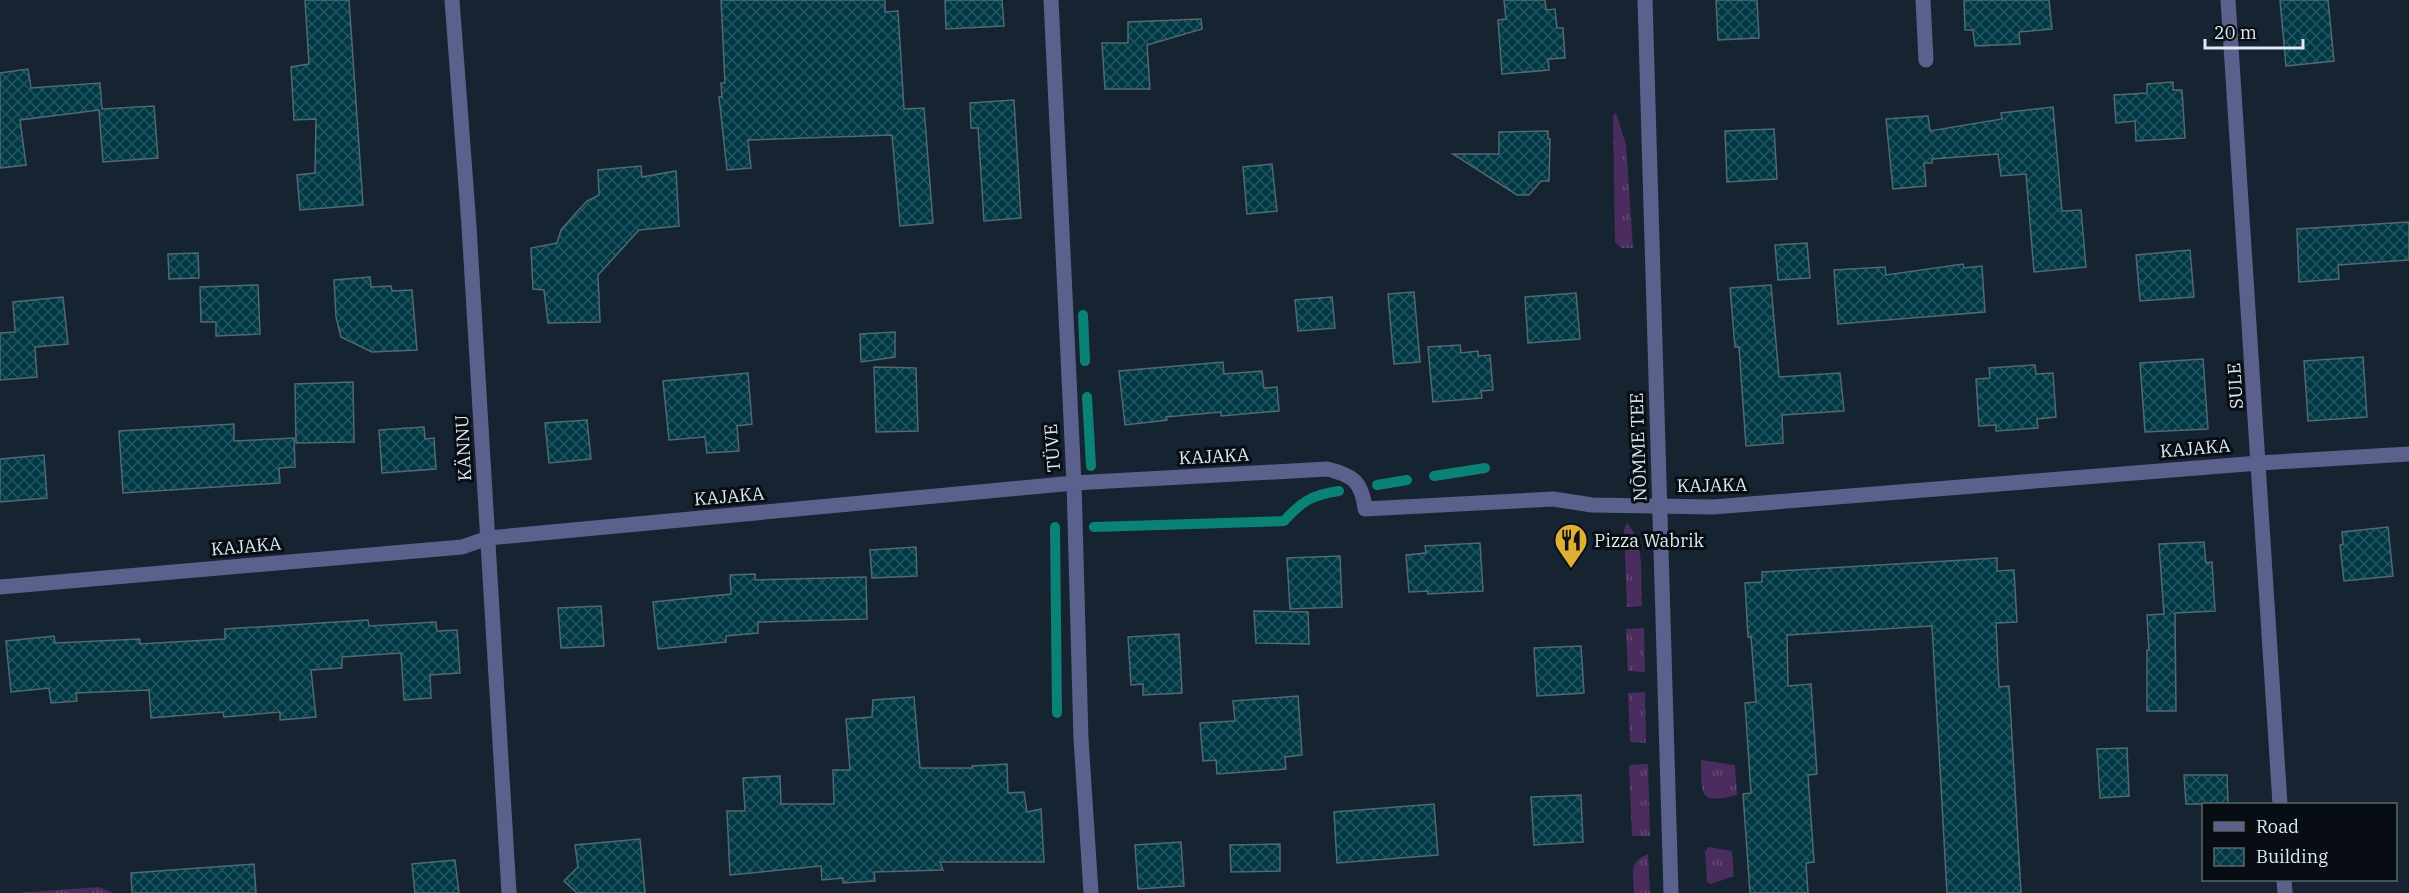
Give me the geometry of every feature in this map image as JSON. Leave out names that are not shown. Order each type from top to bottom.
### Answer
[{"type":"street","name":"KÄNNU","points":[[452,0],[469,226],[508,893]]},
{"type":"street","name":"TÜVE","points":[[1051,0],[1074,483],[1081,739],[1091,893]]},
{"type":"street","name":"NÕMME TEE","points":[[1645,0],[1671,893]]},
{"type":"street","points":[[1923,0],[1926,60]]},
{"type":"street","name":"SULE","points":[[2228,0],[2280,803]]},
{"type":"street","name":"KAJAKA","points":[[0,587],[462,547],[488,538],[1074,483],[1327,469],[1344,473],[1356,482],[1363,494],[1365,509],[1553,499],[1592,505],[1725,506],[2259,463],[2409,454]]},
{"type":"green space","points":[[1616,113],[1626,145],[1633,248],[1621,248],[1615,242],[1613,116]]},
{"type":"green space","points":[[1627,523],[1633,531],[1640,551],[1642,606],[1627,607],[1624,530]]},
{"type":"green space","points":[[1644,628],[1645,672],[1628,671],[1626,629]]},
{"type":"green space","points":[[1645,692],[1646,743],[1630,742],[1628,693]]},
{"type":"green space","points":[[1701,760],[1735,765],[1737,795],[1715,799],[1704,794],[1701,781]]},
{"type":"green space","points":[[1648,764],[1650,836],[1632,836],[1629,765]]},
{"type":"green space","points":[[1708,847],[1732,851],[1734,876],[1711,884],[1707,882],[1705,852]]},
{"type":"green space","points":[[1648,854],[1650,893],[1634,893],[1634,865],[1641,857]]},
{"type":"green space","points":[[99,887],[113,893],[17,893]]},
{"type":"building","points":[[305,0],[349,0],[363,205],[300,210],[297,175],[315,173],[316,119],[294,120],[291,67],[309,64]]},
{"type":"building","points":[[721,0],[885,0],[885,12],[898,11],[904,109],[924,108],[933,223],[900,226],[892,135],[748,140],[751,168],[727,170],[719,97],[722,97],[721,83],[725,83]]},
{"type":"building","points":[[945,0],[1002,0],[1004,26],[946,29]]},
{"type":"building","points":[[1504,0],[1545,0],[1546,10],[1555,9],[1557,28],[1563,28],[1565,58],[1548,59],[1549,70],[1502,74],[1498,20],[1506,19]]},
{"type":"building","points":[[1716,0],[1757,0],[1759,38],[1718,40]]},
{"type":"building","points":[[1964,0],[2049,0],[2052,29],[2019,32],[2020,44],[1975,46],[1973,30],[1965,30]]},
{"type":"building","points":[[2280,0],[2328,0],[2334,61],[2286,66]]},
{"type":"building","points":[[1201,19],[1202,29],[1147,45],[1150,89],[1105,89],[1102,43],[1128,43],[1128,22]]},
{"type":"building","points":[[28,69],[31,88],[100,83],[102,109],[154,106],[158,158],[103,162],[99,110],[20,120],[26,165],[0,168],[0,73]]},
{"type":"building","points":[[2173,82],[2173,90],[2182,90],[2185,138],[2136,141],[2135,121],[2116,123],[2114,95],[2147,93],[2147,84]]},
{"type":"building","points":[[1014,100],[1021,218],[984,221],[978,128],[971,128],[970,103]]},
{"type":"building","points":[[2053,107],[2062,211],[2081,210],[2086,267],[2034,272],[2026,174],[2001,176],[1998,154],[1932,159],[1932,163],[1924,163],[1926,186],[1893,189],[1886,119],[1928,116],[1930,131],[2002,119],[2001,113]]},
{"type":"building","points":[[1774,129],[1777,179],[1727,182],[1725,131]]},
{"type":"building","points":[[1548,131],[1548,139],[1550,139],[1549,181],[1541,181],[1529,195],[1517,195],[1453,154],[1499,154],[1499,132]]},
{"type":"building","points":[[1272,164],[1277,211],[1247,214],[1243,167]]},
{"type":"building","points":[[641,166],[642,177],[676,171],[679,226],[639,230],[598,275],[600,322],[548,323],[544,290],[533,289],[531,248],[557,243],[561,230],[575,214],[587,201],[599,195],[598,170]]},
{"type":"building","points":[[2409,222],[2409,260],[2338,265],[2339,279],[2299,282],[2297,229]]},
{"type":"building","points":[[1807,243],[1810,278],[1778,280],[1775,245]]},
{"type":"building","points":[[2190,250],[2194,297],[2140,301],[2136,255]]},
{"type":"building","points":[[198,253],[199,278],[169,279],[168,254]]},
{"type":"building","points":[[1963,264],[1964,268],[1982,266],[1985,312],[1838,324],[1834,270],[1885,267],[1886,275]]},
{"type":"building","points":[[370,277],[371,287],[391,286],[392,291],[412,290],[417,350],[372,352],[341,337],[336,317],[334,280]]},
{"type":"building","points":[[258,285],[260,334],[216,336],[216,322],[201,322],[200,287]]},
{"type":"building","points":[[1771,285],[1779,377],[1840,373],[1844,411],[1782,415],[1783,443],[1746,446],[1739,347],[1735,347],[1730,288]]},
{"type":"building","points":[[1414,292],[1420,362],[1394,364],[1388,294]]},
{"type":"building","points":[[1576,293],[1580,339],[1528,343],[1525,297]]},
{"type":"building","points":[[63,297],[68,344],[35,347],[37,377],[0,380],[0,333],[15,332],[13,302]]},
{"type":"building","points":[[1332,297],[1335,328],[1298,331],[1295,300]]},
{"type":"building","points":[[895,332],[895,357],[861,362],[860,334]]},
{"type":"building","points":[[1460,345],[1461,353],[1478,351],[1478,356],[1490,355],[1493,390],[1481,391],[1482,398],[1433,402],[1428,347]]},
{"type":"building","points":[[2363,357],[2367,417],[2308,421],[2304,361]]},
{"type":"building","points":[[2203,359],[2208,429],[2145,432],[2140,363]]},
{"type":"building","points":[[1223,362],[1224,374],[1262,371],[1264,388],[1277,387],[1279,411],[1221,416],[1221,412],[1166,417],[1167,420],[1125,425],[1119,371]]},
{"type":"building","points":[[2035,365],[2036,374],[2053,373],[2056,417],[2037,419],[2038,428],[1996,431],[1996,425],[1979,426],[1976,379],[1990,378],[1989,368]]},
{"type":"building","points":[[874,367],[916,368],[918,431],[876,432]]},
{"type":"building","points":[[748,373],[752,424],[737,426],[739,451],[707,453],[705,437],[669,440],[663,381]]},
{"type":"building","points":[[353,382],[354,442],[296,443],[295,384]]},
{"type":"building","points":[[587,420],[591,459],[549,463],[545,423]]},
{"type":"building","points":[[234,424],[234,441],[294,438],[295,467],[279,468],[280,483],[123,493],[119,431]]},
{"type":"building","points":[[424,427],[425,439],[434,438],[436,469],[382,473],[379,430]]},
{"type":"building","points":[[44,455],[47,498],[0,502],[0,459]]},
{"type":"building","points":[[2388,527],[2393,576],[2344,581],[2340,545],[2343,545],[2342,532]]},
{"type":"building","points":[[2204,542],[2206,563],[2212,562],[2215,611],[2175,613],[2176,711],[2147,711],[2147,650],[2149,650],[2147,615],[2164,614],[2159,544]]},
{"type":"building","points":[[1480,543],[1483,591],[1428,594],[1428,591],[1409,592],[1406,555],[1426,553],[1425,546]]},
{"type":"building","points":[[916,547],[917,576],[872,578],[870,550]]},
{"type":"building","points":[[1340,556],[1342,607],[1290,609],[1287,558]]},
{"type":"building","points":[[1997,558],[1997,571],[2014,570],[2017,622],[1996,623],[1999,687],[2009,686],[2021,893],[1947,893],[1932,626],[1787,635],[1788,686],[1811,684],[1817,774],[1808,775],[1814,862],[1806,863],[1808,893],[1750,893],[1743,794],[1751,793],[1745,703],[1756,702],[1751,637],[1748,637],[1745,583],[1762,582],[1762,572]]},
{"type":"building","points":[[755,574],[755,580],[866,577],[867,619],[758,622],[758,633],[726,636],[726,642],[658,649],[653,602],[731,594],[730,575]]},
{"type":"building","points":[[601,606],[604,646],[561,648],[558,608]]},
{"type":"building","points":[[1254,611],[1308,612],[1309,644],[1256,643]]},
{"type":"building","points":[[368,620],[369,626],[436,622],[437,631],[457,630],[460,673],[430,675],[431,698],[404,700],[401,653],[342,657],[342,668],[311,670],[316,717],[280,720],[280,712],[224,717],[223,712],[151,718],[149,690],[76,693],[77,701],[51,703],[49,688],[11,692],[6,641],[54,636],[55,643],[140,639],[140,644],[225,639],[225,629]]},
{"type":"building","points":[[1179,634],[1182,693],[1143,695],[1143,684],[1131,685],[1128,637]]},
{"type":"building","points":[[1581,646],[1584,693],[1537,696],[1534,648]]},
{"type":"building","points":[[1298,696],[1302,755],[1285,757],[1286,769],[1217,774],[1216,760],[1203,761],[1200,723],[1235,721],[1233,701]]},
{"type":"building","points":[[914,697],[920,768],[972,768],[972,766],[1007,764],[1008,793],[1024,792],[1027,812],[1041,809],[1044,862],[940,862],[943,870],[874,872],[875,881],[843,883],[843,878],[822,880],[821,866],[730,875],[727,811],[745,811],[743,778],[780,776],[781,804],[834,804],[833,770],[850,770],[846,719],[872,717],[873,700]]},
{"type":"building","points":[[2127,748],[2129,796],[2100,798],[2097,749]]},
{"type":"building","points":[[2184,775],[2227,775],[2228,803],[2186,804]]},
{"type":"building","points":[[1581,795],[1583,842],[1534,845],[1531,797]]},
{"type":"building","points":[[1434,804],[1438,855],[1337,863],[1334,812]]},
{"type":"building","points":[[640,839],[645,893],[577,893],[564,881],[578,867],[575,845]]},
{"type":"building","points":[[1181,842],[1184,886],[1138,889],[1135,845]]},
{"type":"building","points":[[1280,844],[1280,871],[1231,872],[1230,845]]},
{"type":"building","points":[[455,860],[459,893],[415,893],[412,864]]},
{"type":"building","points":[[254,864],[256,893],[132,893],[131,873]]},
{"type":"waterway","points":[[1083,315],[1085,361]]},
{"type":"waterway","points":[[1087,397],[1091,466]]},
{"type":"waterway","points":[[1434,476],[1485,468]]},
{"type":"waterway","points":[[1377,485],[1407,480]]},
{"type":"waterway","points":[[1094,527],[1284,521],[1296,508],[1308,500],[1339,491]]},
{"type":"waterway","points":[[1055,527],[1057,713]]},
{"type":"place","name":"Pizza Wabrik","points":[[1571,569]]}]
